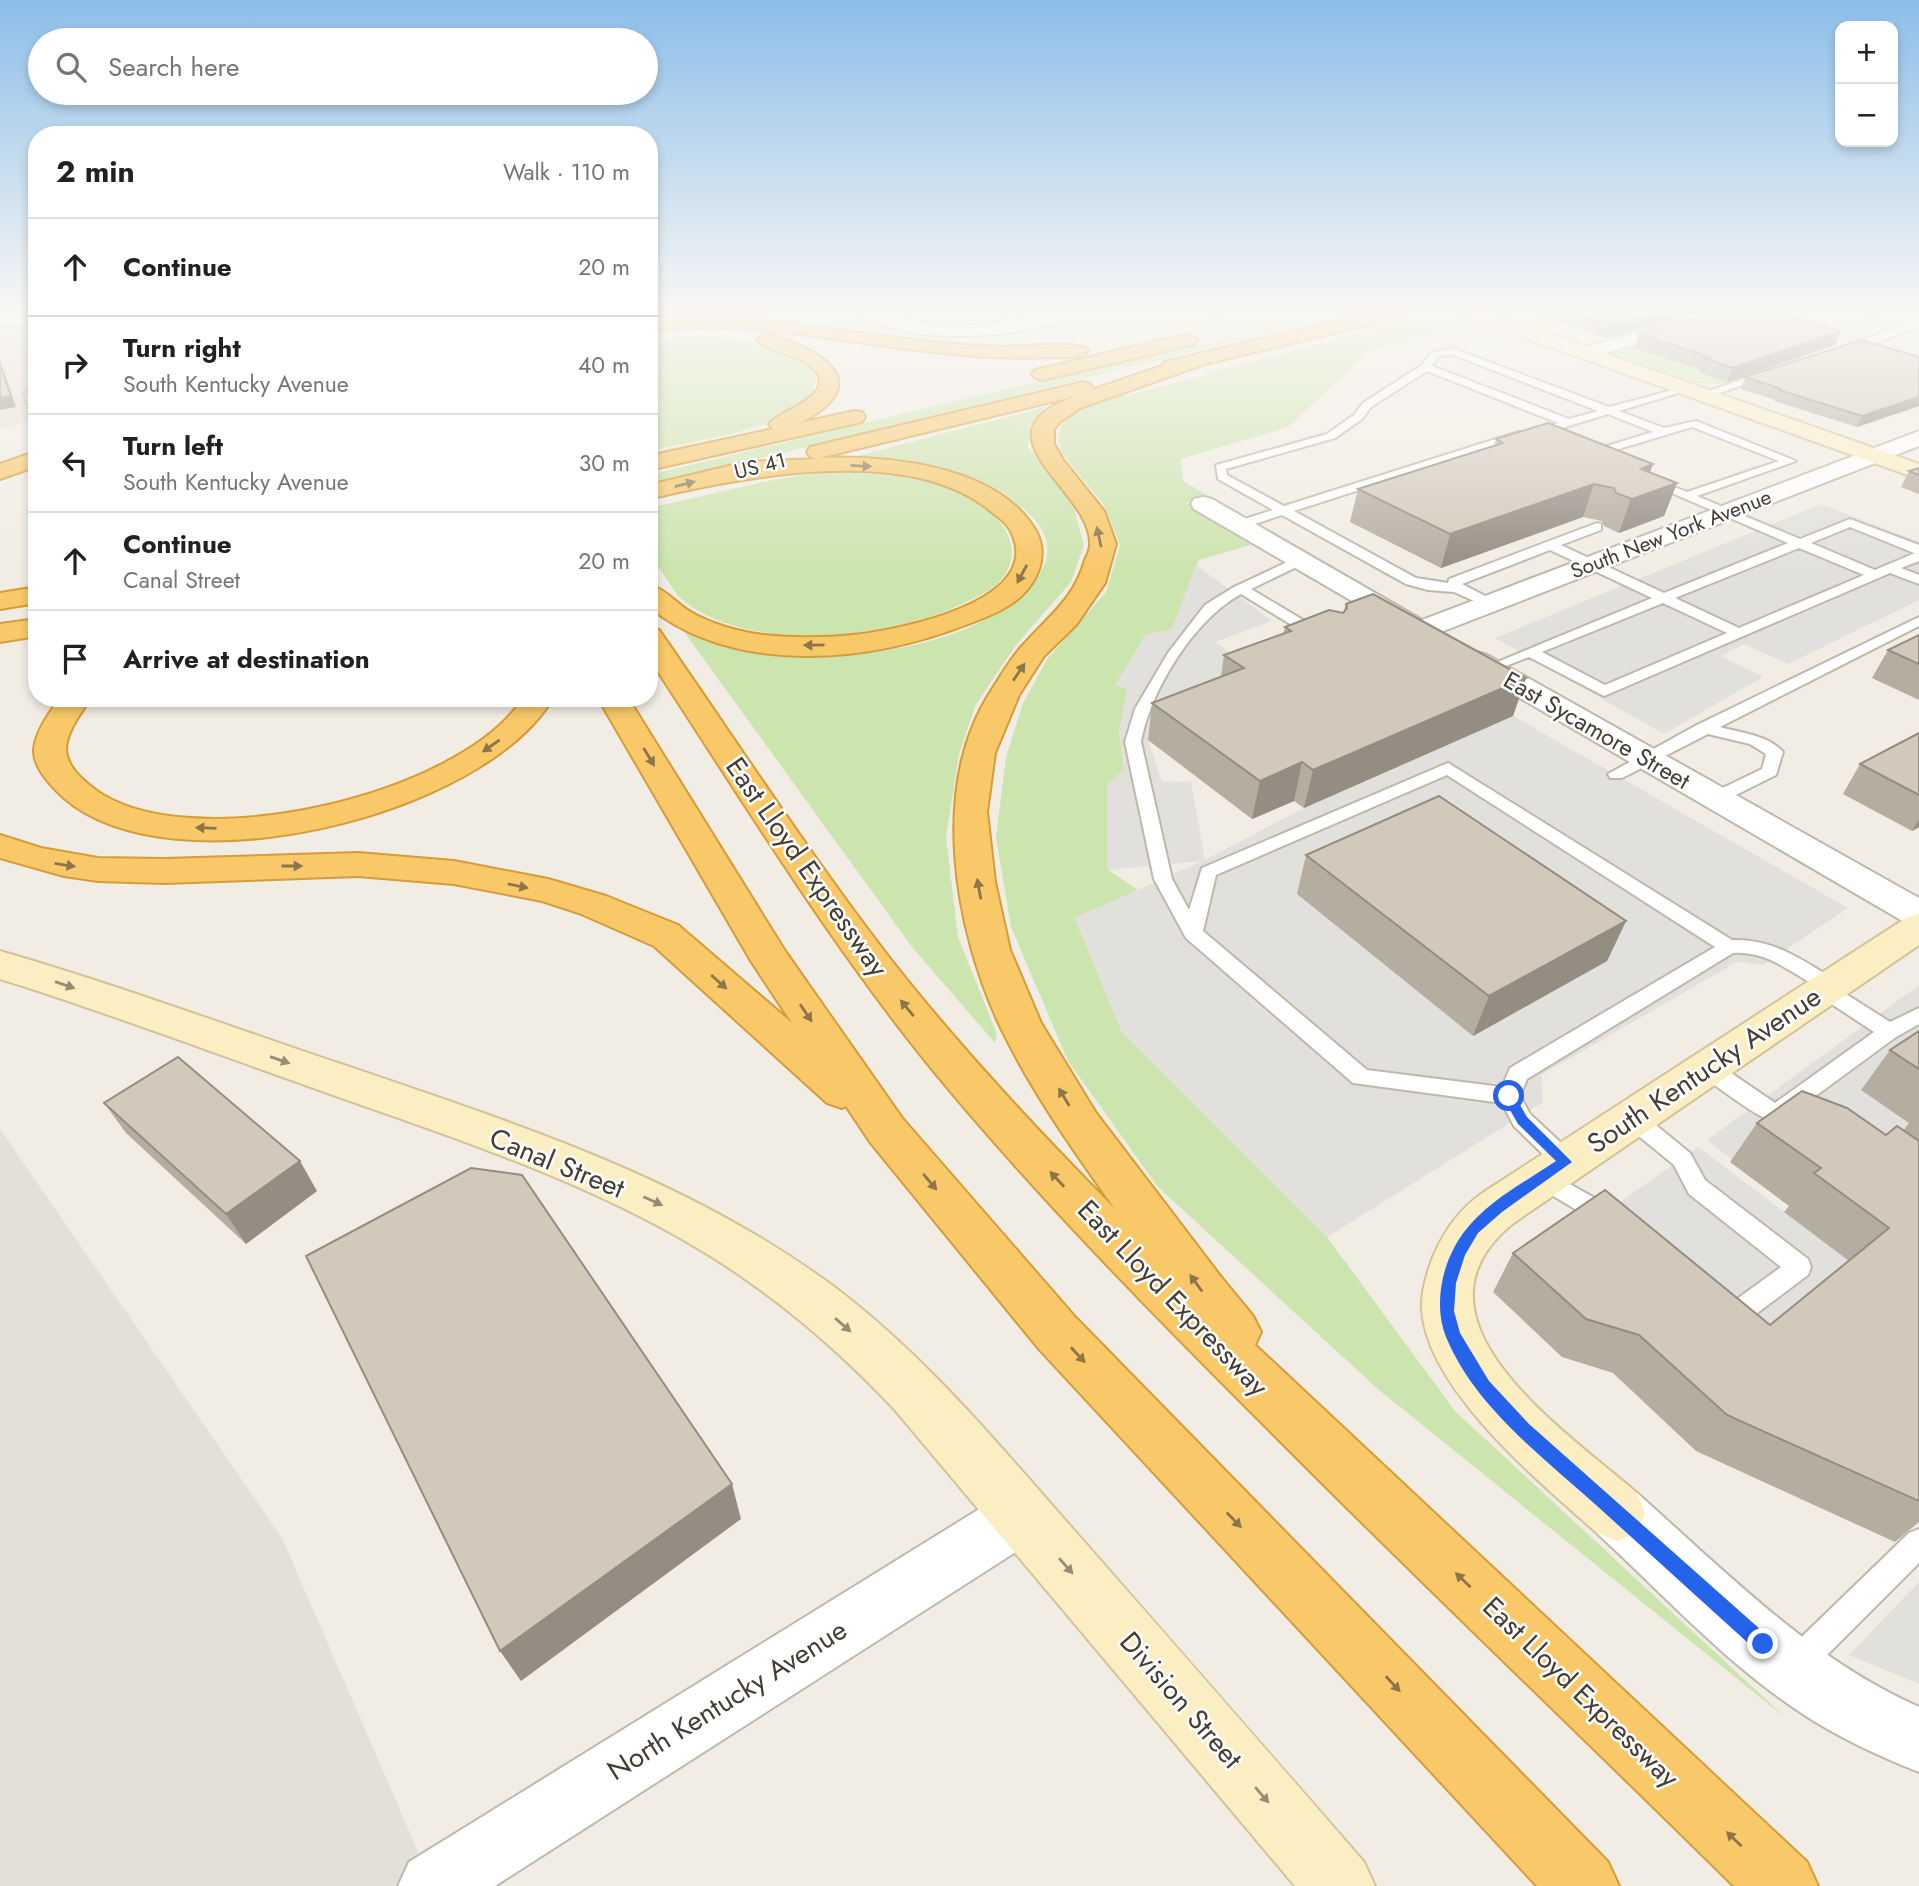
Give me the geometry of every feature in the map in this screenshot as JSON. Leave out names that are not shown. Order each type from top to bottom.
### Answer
[{"type":"highway","points":[[658,460],[747,436],[796,418],[822,399]]},
{"type":"highway","name":"US 41","points":[[658,490],[998,399]]},
{"type":"highway","points":[[1084,399],[1053,416],[1043,429],[1043,444],[1053,462],[1092,511],[1103,544],[1092,583],[1066,620],[1033,651],[1004,695],[979,753],[970,812],[977,882],[990,950],[1021,1026],[1080,1125],[1203,1293],[1347,1469]]},
{"type":"highway","name":"US 41","points":[[658,460],[868,414]]},
{"type":"highway","points":[[0,472],[28,461]]},
{"type":"highway","points":[[658,600],[705,630],[756,643],[851,644],[898,637],[932,628],[986,606],[1007,594],[1022,579],[1031,551],[1018,522],[1002,507],[983,494],[936,477],[878,467],[820,465],[720,475]]},
{"type":"highway","points":[[0,601],[28,596]]},
{"type":"highway","points":[[0,633],[28,628]]},
{"type":"highway","name":"East Lloyd Expressway","points":[[658,649],[859,946],[964,1077],[1033,1155],[1189,1317],[1783,1886]]},
{"type":"highway","points":[[71,707],[58,728],[50,750],[56,770],[73,790],[128,820],[204,829],[302,822],[354,810],[415,788],[454,771],[516,729],[532,707]]},
{"type":"highway","points":[[618,707],[771,961],[886,1130],[1057,1334],[1584,1886]]},
{"type":"highway","points":[[0,846],[37,860],[75,867],[190,872],[268,865],[360,865],[454,872],[568,896],[610,910],[667,937],[886,1130]]},
{"type":"street","points":[[1714,399],[1919,472]]},
{"type":"street","name":"South New York Avenue","points":[[1423,630],[1919,438]]},
{"type":"street","name":"East Sycamore Street","points":[[1202,504],[1919,914]]},
{"type":"street","name":"South Kentucky Avenue","points":[[1793,1667],[1763,1644],[1524,1429],[1484,1386],[1453,1335],[1447,1311],[1449,1283],[1459,1253],[1473,1229],[1497,1208],[1919,927]]},
{"type":"street","name":"Canal Street","points":[[0,965],[419,1109],[584,1171],[668,1208],[738,1247],[818,1304],[872,1350],[951,1429],[1022,1515]]},
{"type":"street","name":"North Kentucky Avenue","points":[[433,1886],[1022,1515]]},
{"type":"street","name":"Division Street","points":[[1022,1515],[1340,1886]]},
{"type":"street","points":[[1793,1667],[1820,1688],[1887,1726],[1919,1740]]},
{"type":"lane","points":[[1376,399],[1367,405],[1358,417],[1331,436],[1220,467],[1222,477],[1411,581],[1428,586],[1457,588],[1490,604]]},
{"type":"lane","points":[[1507,399],[1568,423]]},
{"type":"lane","points":[[1578,399],[1664,432]]},
{"type":"lane","points":[[1239,525],[1508,436],[1540,434],[1610,411],[1663,399]]},
{"type":"lane","points":[[1600,461],[1583,453],[1692,423],[1790,461],[1687,496]]},
{"type":"lane","points":[[1540,434],[1558,443]]},
{"type":"lane","points":[[1637,476],[1873,574]]},
{"type":"lane","points":[[1490,668],[1850,523],[1919,550]]},
{"type":"lane","points":[[1457,588],[1454,583],[1459,579],[1597,527]]},
{"type":"lane","points":[[1550,545],[1737,632]]},
{"type":"lane","points":[[1530,652],[1604,691],[1919,556]]},
{"type":"lane","points":[[1300,560],[1211,606],[1147,694],[1133,741],[1163,879],[1193,933],[1361,1077],[1509,1096]]},
{"type":"lane","points":[[1889,568],[1919,580]]},
{"type":"lane","points":[[1244,590],[1331,643]]},
{"type":"lane","points":[[1616,774],[1645,757],[1919,621]]},
{"type":"lane","points":[[1703,728],[1756,741],[1775,752],[1770,772],[1716,798]]},
{"type":"lane","points":[[1193,933],[1208,872],[1448,768],[1729,947]]},
{"type":"lane","points":[[1625,1231],[1554,1170],[1509,1096],[1518,1074],[1729,947],[1748,944],[1768,949],[1889,1032]]},
{"type":"lane","points":[[1775,1114],[1889,1032],[1919,1015]]},
{"type":"lane","points":[[1707,1068],[1775,1114],[1821,1128]]},
{"type":"lane","points":[[1632,1118],[1682,1158],[1697,1187],[1799,1266],[1731,1318],[1710,1301]]},
{"type":"lane","points":[[1793,1667],[1919,1543]]},
{"type":"shaded area","points":[[0,399],[28,399],[28,420],[0,430]]},
{"type":"shaded area","points":[[1821,504],[1919,542],[1919,600],[1788,664],[1744,644],[1720,656],[1763,677],[1664,734],[1495,638]]},
{"type":"shaded area","points":[[1196,565],[1272,621],[1215,642],[1264,675],[1177,711],[1156,697],[1148,740],[1162,781],[1191,782],[1205,860],[1304,808],[1513,716],[1848,908],[1763,965],[1737,962],[1541,1075],[1543,1102],[1327,1237],[1122,1032],[1075,918],[1202,861],[1107,870],[1107,785],[1124,769],[1119,731],[1128,689],[1115,685],[1146,634],[1172,629]]},
{"type":"shaded area","points":[[1919,985],[1918,1129],[1894,1146],[1733,1160],[1707,1140]]},
{"type":"shaded area","points":[[0,1129],[282,1538],[433,1886],[0,1886]]},
{"type":"shaded area","points":[[1698,1147],[1856,1266],[1739,1363],[1582,1229]]},
{"type":"shaded area","points":[[1919,1582],[1919,1684],[1849,1655]]},
{"type":"green space","points":[[658,399],[807,399],[779,418],[712,438],[658,449]]},
{"type":"green space","points":[[964,399],[1001,399],[658,484],[658,473]]},
{"type":"green space","points":[[1107,399],[1318,399],[1288,427],[1181,459],[1183,481],[1209,496],[1186,503],[1247,538],[1242,540],[1251,545],[1199,560],[1172,629],[1116,685],[1128,688],[1119,731],[1124,769],[1107,869],[1138,890],[1075,918],[1122,1032],[1327,1237],[1455,1411],[1787,1719],[1379,1390],[1158,1187],[1068,1061],[1011,927],[996,838],[1006,757],[1023,703],[1048,658],[1106,592],[1120,545],[1104,505],[1062,454],[1058,440],[1061,426],[1073,414]]},
{"type":"green space","points":[[1045,407],[1030,424],[1028,447],[1072,501],[1084,545],[1071,582],[1016,645],[976,704],[959,754],[946,837],[958,937],[997,1034],[995,1043],[912,947],[685,633],[719,643],[724,648],[798,655],[863,654],[939,638],[997,613],[1034,583],[1044,565],[1047,546],[1040,526],[1005,494],[977,481],[923,467],[850,458]]},
{"type":"green space","points":[[815,473],[867,474],[924,480],[951,488],[975,500],[995,516],[1009,538],[1011,562],[1003,577],[989,590],[938,614],[902,625],[824,636],[784,635],[747,629],[713,618],[684,601],[658,566],[658,506]]},
{"type":"building","points":[[1808,399],[1913,399],[1862,416]]},
{"type":"building","points":[[1548,423],[1653,464],[1641,469],[1677,483],[1632,499],[1616,493],[1614,488],[1594,484],[1450,534],[1358,489],[1503,443],[1496,439]]},
{"type":"building","points":[[1919,468],[1919,475],[1909,471]]},
{"type":"building","points":[[1373,594],[1526,678],[1313,770],[1302,762],[1260,781],[1152,703],[1244,668],[1224,655],[1291,631],[1285,627],[1329,610],[1343,613],[1347,608],[1346,604]]},
{"type":"building","points":[[1919,635],[1919,664],[1888,650]]},
{"type":"building","points":[[1919,733],[1919,795],[1860,764]]},
{"type":"building","points":[[1439,796],[1626,921],[1489,996],[1306,855]]},
{"type":"building","points":[[1919,1031],[1919,1069],[1890,1050]]},
{"type":"building","points":[[178,1057],[300,1161],[226,1214],[104,1103]]},
{"type":"building","points":[[1802,1091],[1847,1108],[1886,1135],[1897,1126],[1919,1141],[1919,1501],[1727,1415],[1639,1335],[1586,1319],[1513,1253],[1605,1190],[1770,1325],[1889,1228],[1814,1173],[1821,1168],[1757,1123]]},
{"type":"building","points":[[471,1168],[522,1175],[732,1484],[500,1651],[306,1256]]},
{"type":"route","points":[[1509,1096],[1522,1121],[1566,1162],[1497,1208],[1473,1229],[1459,1253],[1449,1283],[1447,1311],[1453,1335],[1484,1386],[1524,1429],[1763,1644]]}]
